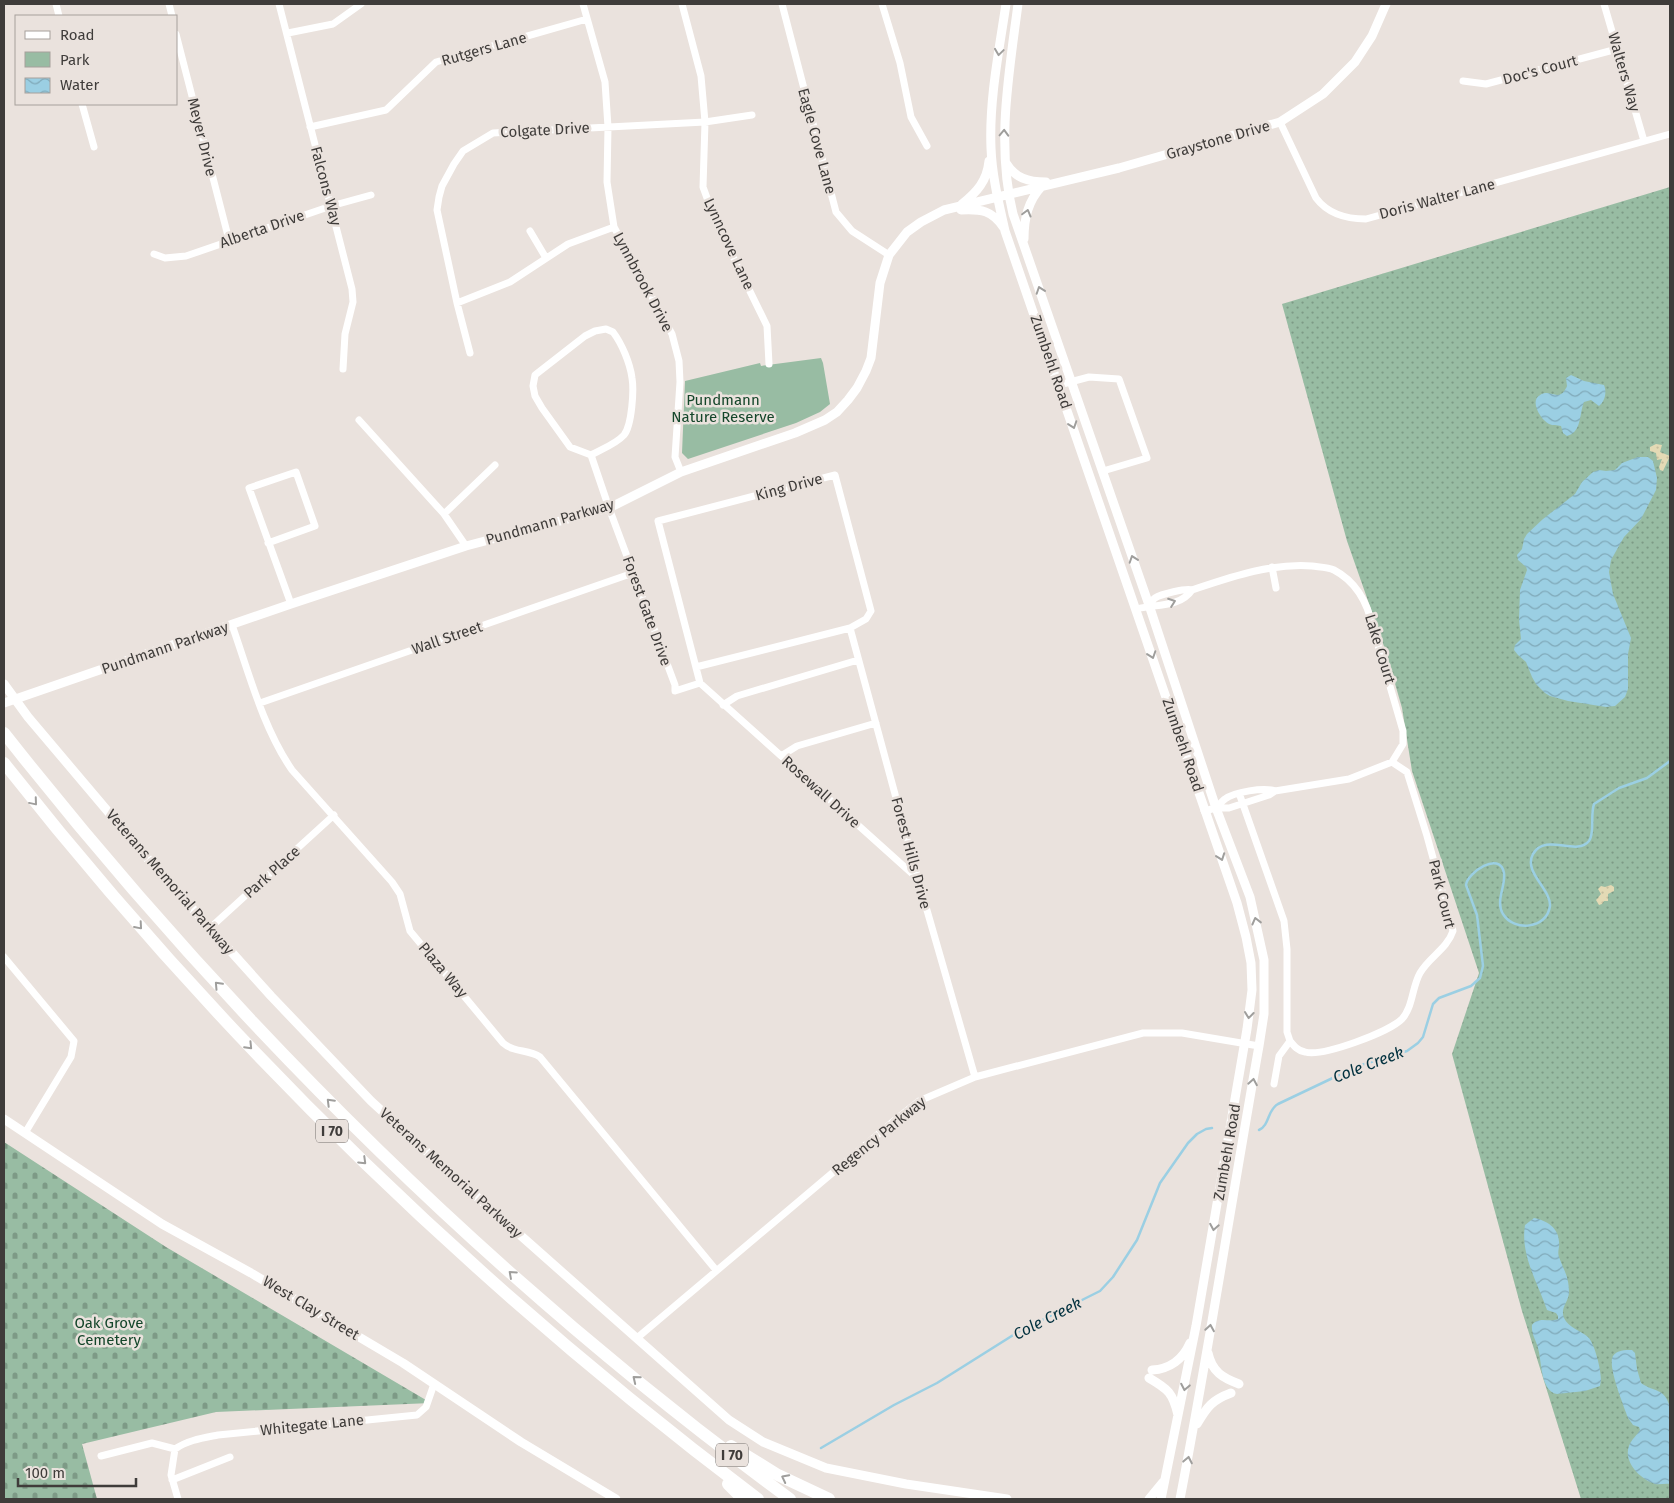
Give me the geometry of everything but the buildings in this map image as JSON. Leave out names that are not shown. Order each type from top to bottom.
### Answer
[{"type":"highway","name":"I 70","points":[[4,733],[81,828],[211,978],[319,1090],[413,1183],[586,1338],[674,1410],[790,1499]]},
{"type":"highway","name":"I 70","points":[[4,764],[79,856],[192,985],[345,1144],[506,1293],[612,1384],[758,1499]]},
{"type":"highway","points":[[674,1410],[778,1475],[829,1499]]},
{"type":"highway","points":[[702,1456],[743,1499]]},
{"type":"main road","name":"Zumbehl Road","points":[[1006,4],[993,101],[991,149],[997,196],[1006,231],[1237,903],[1250,963],[1252,990],[1245,1044],[1196,1326],[1162,1499]]},
{"type":"main road","name":"Zumbehl Road","points":[[1018,4],[1006,102],[1004,148],[1008,194],[1149,605],[1216,808],[1250,897],[1264,960],[1264,1014],[1182,1497]]},
{"type":"main road","name":"Graystone Drive","points":[[997,196],[1166,155],[1280,122],[1324,94],[1355,62],[1372,36],[1386,4]]},
{"type":"main road","points":[[958,207],[974,194],[983,183],[988,170],[991,149]]},
{"type":"main road","points":[[1005,162],[1010,170],[1023,179],[1058,182]]},
{"type":"main road","points":[[1024,244],[1024,225],[1028,209],[1042,186]]},
{"type":"main road","name":"Pundmann Parkway","points":[[4,703],[466,546],[609,508],[681,472],[815,426],[837,412],[857,388],[871,358],[880,283],[889,255],[907,232],[944,210],[997,196]]},
{"type":"main road","points":[[944,210],[976,209],[985,211],[1000,222],[1006,231]]},
{"type":"main road","name":"Veterans Memorial Parkway","points":[[4,684],[28,717],[154,866],[270,996],[372,1101],[441,1166],[729,1420],[763,1442],[826,1468],[906,1484],[1007,1499]]},
{"type":"main road","name":"West Clay Street","points":[[4,1119],[162,1224],[251,1272],[404,1363],[521,1442],[616,1499]]},
{"type":"main road","points":[[1223,1172],[1236,1174]]},
{"type":"main road","points":[[1179,1418],[1171,1394],[1150,1374],[1170,1366],[1186,1353],[1196,1326]]},
{"type":"main road","points":[[1207,1347],[1208,1356],[1215,1371],[1224,1379],[1239,1384]]},
{"type":"main road","points":[[1194,1428],[1211,1403],[1231,1393]]},
{"type":"main road","points":[[1149,1499],[1165,1479]]},
{"type":"street","name":"Falcons Way","points":[[280,4],[353,296],[345,334],[343,369]]},
{"type":"street","points":[[288,33],[333,24],[361,4]]},
{"type":"street","name":"Lynnbrook Drive","points":[[583,4],[605,82],[608,126],[607,182],[614,227],[672,334],[679,361],[680,382],[675,457],[681,472]]},
{"type":"street","name":"Lynncove Lane","points":[[682,4],[700,76],[705,122],[703,187],[714,220],[767,326],[769,364]]},
{"type":"street","name":"Eagle Cove Lane","points":[[782,4],[836,212],[852,231],[889,255]]},
{"type":"street","points":[[882,4],[900,63],[911,117],[927,146]]},
{"type":"street","name":"Walters Way","points":[[1604,4],[1644,141]]},
{"type":"street","name":"Rutgers Lane","points":[[310,127],[386,110],[436,62],[587,19]]},
{"type":"street","name":"Meyer Drive","points":[[178,42],[229,240]]},
{"type":"street","name":"Doc's Court","points":[[1463,81],[1486,84],[1617,49]]},
{"type":"street","points":[[82,105],[94,146]]},
{"type":"street","name":"Colgate Drive","points":[[470,353],[457,303],[438,210],[442,186],[463,151],[493,133],[705,122],[752,115]]},
{"type":"street","name":"Doris Walter Lane","points":[[1280,122],[1321,205],[1344,217],[1355,219],[1366,219],[1670,134]]},
{"type":"street","name":"Alberta Drive","points":[[154,254],[165,258],[186,256],[331,206],[371,195]]},
{"type":"street","points":[[457,303],[510,282],[568,244],[614,227]]},
{"type":"street","points":[[530,230],[546,258]]},
{"type":"street","points":[[606,329],[613,332],[624,352],[632,378],[632,406],[625,434],[613,444],[591,455],[570,448],[542,408],[535,396],[533,386],[535,375],[585,336],[595,331],[606,329]]},
{"type":"street","points":[[1059,385],[1090,377],[1119,379],[1147,458],[1103,472]]},
{"type":"street","points":[[359,420],[444,514],[466,546]]},
{"type":"street","name":"Forest Gate Drive","points":[[591,455],[665,656],[675,690],[700,683]]},
{"type":"street","points":[[444,514],[495,465]]},
{"type":"street","points":[[268,543],[315,526],[296,472],[248,488],[268,543],[291,604]]},
{"type":"street","name":"King Drive","points":[[835,475],[871,611],[866,619],[850,628],[696,667],[658,521],[835,475]]},
{"type":"street","name":"Lake Court","points":[[1136,609],[1149,605],[1158,607],[1189,595],[1192,590],[1231,577],[1272,567],[1296,565],[1334,569],[1351,582],[1361,594],[1370,613],[1403,731],[1403,744],[1392,762]]},
{"type":"street","points":[[1272,567],[1276,588]]},
{"type":"street","name":"Wall Street","points":[[260,703],[634,573]]},
{"type":"street","name":"Plaza Way","points":[[232,625],[280,752],[292,770],[397,888],[405,908],[410,930],[503,1043],[513,1050],[528,1051],[540,1057],[716,1270]]},
{"type":"street","name":"Forest Hills Drive","points":[[850,628],[918,879],[975,1077]]},
{"type":"street","points":[[723,705],[736,696],[858,660]]},
{"type":"street","points":[[696,667],[700,683]]},
{"type":"street","name":"Rosewall Drive","points":[[700,683],[918,879]]},
{"type":"street","points":[[781,756],[797,746],[876,723]]},
{"type":"street","points":[[1204,811],[1228,808],[1269,795],[1275,791],[1350,779],[1392,762]]},
{"type":"street","name":"Park Court","points":[[1290,1041],[1297,1049],[1305,1052],[1329,1051],[1393,1027],[1403,1018],[1408,1010],[1416,980],[1421,970],[1450,940],[1453,931],[1407,772],[1392,762]]},
{"type":"street","points":[[1216,808],[1225,798],[1239,793],[1269,789],[1275,791]]},
{"type":"street","points":[[1239,793],[1284,921],[1287,949],[1287,1032],[1290,1041],[1279,1056],[1274,1084]]},
{"type":"street","name":"Park Place","points":[[210,928],[334,815]]},
{"type":"street","points":[[4,957],[74,1041],[72,1057],[25,1133]]},
{"type":"street","name":"Regency Parkway","points":[[637,1338],[919,1101],[975,1077],[1143,1033],[1182,1033],[1259,1046]]},
{"type":"street","name":"Whitegate Lane","points":[[175,1449],[196,1439],[218,1435],[417,1415],[426,1407],[434,1384]]},
{"type":"street","points":[[101,1456],[152,1443],[162,1444],[175,1449],[171,1475],[178,1499]]},
{"type":"street","points":[[172,1480],[230,1457]]},
{"type":"green space","points":[[1670,187],[1670,1499],[1581,1499],[1522,1311],[1452,1054],[1479,973],[1412,771],[1402,708],[1386,652],[1347,541],[1282,304]]},
{"type":"green space","name":"Pundmann Nature Reserve","points":[[821,358],[830,404],[820,412],[796,423],[688,459],[682,453],[685,381],[760,363],[761,366]]},
{"type":"green space","name":"Oak Grove Cemetery","points":[[4,1142],[166,1247],[431,1403],[216,1412],[82,1444],[97,1499],[4,1499]]},
{"type":"sand","points":[[1656,444],[1662,445],[1660,452],[1670,456],[1663,471],[1659,467],[1662,459],[1657,460],[1656,453],[1650,451],[1650,447]]},
{"type":"sand","points":[[1611,885],[1614,887],[1614,891],[1608,894],[1608,901],[1604,901],[1599,905],[1596,900],[1601,894],[1598,889],[1601,886]]},
{"type":"water","points":[[1571,375],[1584,381],[1604,385],[1605,393],[1603,402],[1599,406],[1591,400],[1584,402],[1578,427],[1572,434],[1567,436],[1563,433],[1561,426],[1550,425],[1543,419],[1537,410],[1536,402],[1537,398],[1544,393],[1561,394],[1567,386],[1566,378]]},
{"type":"water","points":[[1638,457],[1648,457],[1653,461],[1657,478],[1656,490],[1641,519],[1624,537],[1611,560],[1609,572],[1613,594],[1631,638],[1628,654],[1628,689],[1625,697],[1615,706],[1606,707],[1550,696],[1536,684],[1526,662],[1514,650],[1515,645],[1521,639],[1519,620],[1520,590],[1527,570],[1518,560],[1517,555],[1522,549],[1527,534],[1575,494],[1582,482],[1593,472],[1615,470],[1622,463]]},
{"type":"water","points":[[1534,1218],[1547,1223],[1557,1233],[1558,1255],[1569,1287],[1563,1311],[1564,1318],[1568,1324],[1591,1340],[1599,1364],[1600,1386],[1585,1391],[1557,1394],[1551,1392],[1545,1382],[1532,1325],[1541,1320],[1558,1319],[1558,1316],[1556,1313],[1547,1310],[1527,1258],[1524,1236],[1525,1225]]},
{"type":"water","points":[[1624,1350],[1632,1350],[1635,1353],[1641,1383],[1662,1393],[1668,1401],[1670,1408],[1670,1484],[1649,1482],[1634,1469],[1628,1458],[1629,1446],[1640,1430],[1628,1418],[1614,1377],[1612,1361],[1613,1356],[1617,1353]]},
{"type":"waterway","name":"Cole Creek","points":[[1259,1130],[1263,1128],[1272,1110],[1278,1104],[1358,1066],[1407,1051],[1423,1037],[1433,1004],[1439,998],[1471,986],[1480,978],[1483,966],[1477,915],[1466,885],[1477,870],[1490,864],[1497,863],[1501,866],[1504,873],[1500,899],[1503,914],[1515,924],[1530,925],[1537,923],[1548,914],[1550,906],[1546,893],[1534,874],[1531,861],[1533,854],[1545,845],[1577,847],[1589,841],[1591,838],[1594,804],[1619,788],[1647,778],[1670,761]]},
{"type":"waterway","name":"Cole Creek","points":[[821,1448],[894,1405],[937,1383],[1018,1332],[1100,1291],[1113,1277],[1137,1240],[1160,1183],[1188,1143],[1197,1134],[1212,1128]]}]
